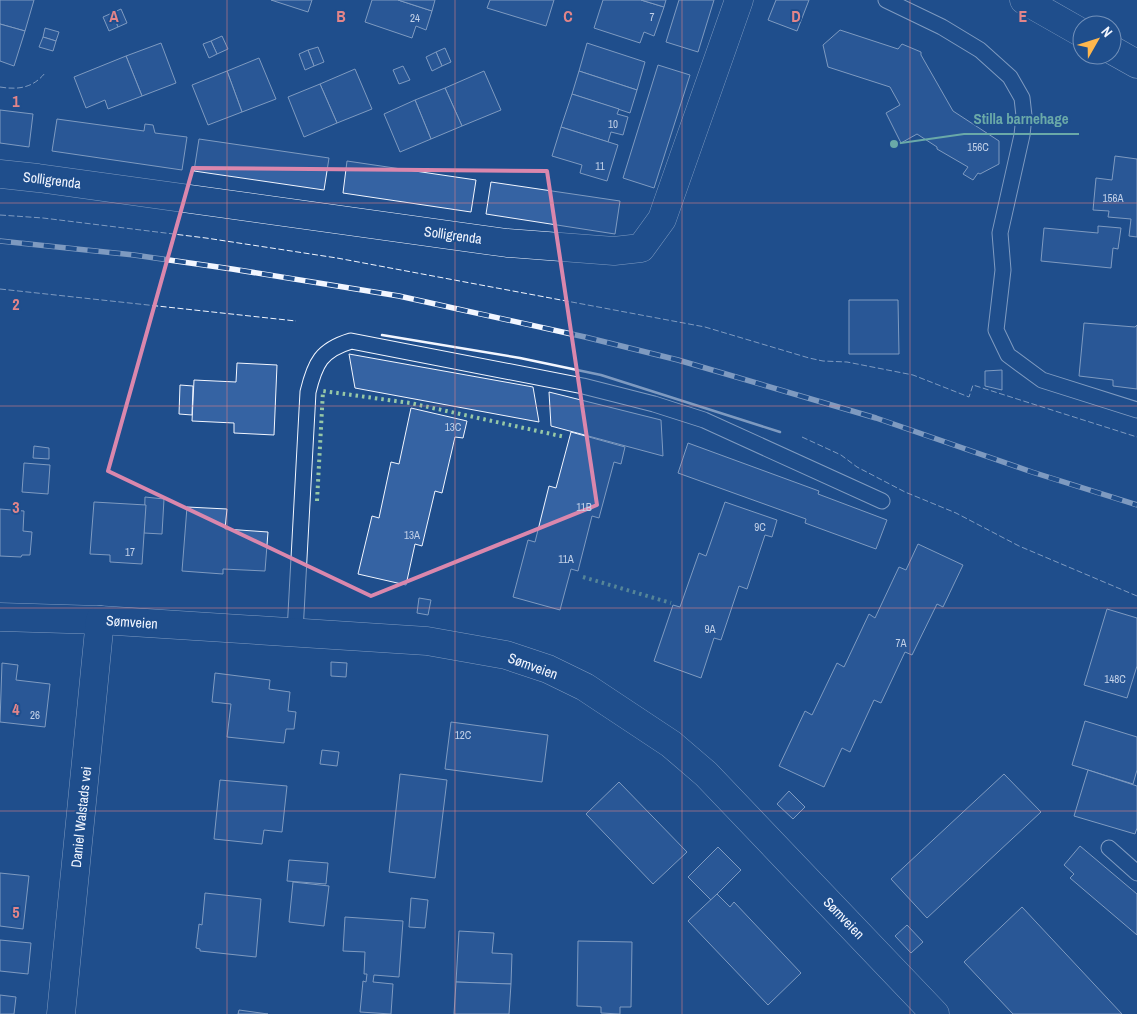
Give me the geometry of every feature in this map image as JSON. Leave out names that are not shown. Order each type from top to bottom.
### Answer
[{"type":"street","name":"Solligrenda","points":[[0,174],[507,243],[614,251],[641,248],[662,219],[739,0]]},
{"type":"street","points":[[1024,0],[1072,27]]},
{"type":"street","points":[[1122,56],[1137,64]]},
{"type":"street","name":"Sømveien","points":[[0,617],[100,620],[427,641],[506,655],[548,669],[585,687],[671,744],[706,774],[935,1014]]},
{"type":"street","name":"Daniel Walstads vei","points":[[61,1014],[100,620]]},
{"type":"lane","points":[[886,0],[942,27],[980,50],[1010,77],[1022,98],[1024,116],[1022,135],[1000,233],[1002,270],[996,330],[1008,355],[1042,380],[1137,410]]},
{"type":"lane","points":[[294,632],[308,392],[313,371],[319,362],[336,346],[351,341],[583,386],[654,404],[704,420],[882,501]]},
{"type":"lane","points":[[1109,848],[1137,873]]},
{"type":"highlighted area","points":[[193,168],[547,171],[597,505],[371,596],[108,471]]},
{"type":"building","points":[[0,0],[34,0],[25,31],[0,24]]},
{"type":"building","points":[[271,0],[312,0],[308,12]]},
{"type":"building","points":[[372,0],[398,0],[432,11],[426,30],[416,26],[412,38],[365,22]]},
{"type":"building","points":[[398,0],[435,0],[432,11]]},
{"type":"building","points":[[490,0],[554,0],[546,26],[487,8]]},
{"type":"building","points":[[603,0],[641,0],[664,7],[654,36],[644,32],[640,43],[594,28]]},
{"type":"building","points":[[641,0],[666,0],[664,7]]},
{"type":"building","points":[[679,0],[714,0],[698,52],[666,42]]},
{"type":"building","points":[[776,0],[809,0],[797,31],[768,20]]},
{"type":"building","points":[[121,9],[127,23],[118,27],[112,13]]},
{"type":"building","points":[[112,13],[118,27],[109,31],[103,17]]},
{"type":"building","points":[[0,24],[25,31],[14,66],[0,61]]},
{"type":"building","points":[[45,28],[59,32],[56,41],[43,37]]},
{"type":"building","points":[[840,30],[898,49],[902,44],[921,52],[953,111],[999,141],[999,164],[980,174],[978,173],[973,180],[963,174],[968,167],[937,149],[937,147],[917,134],[901,143],[886,113],[900,105],[890,87],[828,67],[823,45]]},
{"type":"building","points":[[222,36],[228,49],[217,54],[211,41]]},
{"type":"building","points":[[43,37],[56,41],[53,51],[39,47]]},
{"type":"building","points":[[211,41],[217,54],[209,58],[203,44]]},
{"type":"building","points":[[161,43],[176,83],[142,96],[126,56]]},
{"type":"building","points":[[587,43],[645,62],[637,90],[579,71]]},
{"type":"building","points":[[318,47],[324,62],[314,66],[308,50]]},
{"type":"building","points":[[445,48],[451,62],[442,66],[436,52]]},
{"type":"building","points":[[308,50],[314,66],[305,70],[299,54]]},
{"type":"building","points":[[436,52],[442,66],[432,71],[426,57]]},
{"type":"building","points":[[126,56],[142,96],[108,109],[105,100],[86,108],[74,77]]},
{"type":"building","points":[[259,58],[276,99],[242,112],[227,71]]},
{"type":"building","points":[[658,65],[690,75],[654,188],[623,178]]},
{"type":"building","points":[[403,66],[410,80],[399,84],[393,70]]},
{"type":"building","points":[[355,69],[372,109],[337,123],[320,84]]},
{"type":"building","points":[[227,71],[242,112],[208,125],[192,85]]},
{"type":"building","points":[[484,71],[501,110],[462,126],[445,88]]},
{"type":"building","points":[[579,71],[637,90],[630,113],[572,94]]},
{"type":"building","points":[[320,84],[337,123],[304,137],[288,97]]},
{"type":"building","points":[[445,88],[462,126],[431,139],[415,100]]},
{"type":"building","points":[[572,94],[619,109],[617,114],[628,117],[623,135],[611,132],[608,142],[561,127]]},
{"type":"building","points":[[415,100],[431,139],[400,152],[384,114]]},
{"type":"building","points":[[0,110],[33,114],[29,147],[0,143]]},
{"type":"building","points":[[57,119],[144,131],[145,124],[153,125],[155,133],[187,137],[182,170],[52,151]]},
{"type":"building","points":[[561,127],[618,145],[607,181],[580,173],[582,165],[552,156]]},
{"type":"building","points":[[199,139],[329,158],[324,190],[194,171]]},
{"type":"building","points":[[1115,156],[1137,159],[1137,237],[1129,236],[1131,219],[1108,217],[1109,211],[1093,210],[1096,178],[1112,180]]},
{"type":"building","points":[[347,161],[476,180],[471,212],[343,193]]},
{"type":"building","points":[[491,182],[620,201],[615,234],[486,214]]},
{"type":"building","points":[[1098,226],[1121,228],[1118,249],[1113,248],[1111,268],[1041,261],[1044,228],[1098,233]]},
{"type":"building","points":[[849,300],[898,300],[899,354],[849,354]]},
{"type":"building","points":[[1084,323],[1135,327],[1137,325],[1137,389],[1113,386],[1113,380],[1079,376]]},
{"type":"building","points":[[349,354],[533,387],[539,422],[355,388]]},
{"type":"building","points":[[237,363],[277,365],[274,435],[234,433],[234,423],[192,421],[194,380],[236,382]]},
{"type":"building","points":[[1002,370],[1002,390],[985,386],[985,371]]},
{"type":"building","points":[[180,385],[193,386],[192,415],[179,414]]},
{"type":"building","points":[[549,392],[661,420],[663,456],[551,426]]},
{"type":"building","points":[[411,408],[467,421],[463,438],[455,437],[442,493],[435,491],[422,546],[415,544],[406,585],[358,574],[372,516],[379,518],[391,462],[399,464]]},
{"type":"building","points":[[571,432],[625,447],[621,464],[614,462],[599,518],[592,516],[578,571],[571,569],[560,610],[513,597],[528,540],[535,542],[549,486],[556,488]]},
{"type":"building","points":[[688,443],[819,491],[818,494],[887,520],[876,549],[805,523],[806,519],[678,473]]},
{"type":"building","points":[[34,446],[49,448],[49,459],[33,458]]},
{"type":"building","points":[[24,463],[50,465],[48,494],[22,492]]},
{"type":"building","points":[[145,497],[164,499],[162,534],[144,533]]},
{"type":"building","points":[[94,502],[146,505],[142,564],[110,562],[110,555],[90,554]]},
{"type":"building","points":[[725,502],[777,520],[772,537],[765,535],[747,589],[739,586],[721,640],[714,638],[701,678],[654,661],[673,605],[680,607],[699,553],[706,556]]},
{"type":"building","points":[[187,507],[227,509],[225,529],[268,532],[265,571],[223,569],[223,574],[182,571]]},
{"type":"building","points":[[0,509],[24,511],[23,531],[32,532],[30,555],[22,555],[21,557],[0,556]]},
{"type":"building","points":[[918,544],[963,565],[943,607],[937,604],[912,655],[905,652],[881,703],[874,700],[850,752],[842,748],[824,787],[779,766],[805,711],[812,715],[837,663],[844,667],[869,614],[875,618],[899,567],[906,570]]},
{"type":"building","points":[[419,598],[431,600],[428,615],[417,613]]},
{"type":"building","points":[[1107,609],[1137,618],[1137,666],[1127,698],[1084,685]]},
{"type":"building","points":[[331,662],[347,663],[346,677],[331,676]]},
{"type":"building","points":[[2,663],[18,665],[16,680],[50,684],[45,727],[0,722]]},
{"type":"building","points":[[215,673],[270,680],[269,689],[290,692],[288,711],[296,712],[294,729],[286,729],[284,743],[227,737],[231,704],[212,702]]},
{"type":"building","points":[[1085,721],[1137,737],[1137,770],[1133,784],[1072,765]]},
{"type":"building","points":[[451,722],[548,735],[542,782],[445,769]]},
{"type":"building","points":[[322,750],[339,752],[337,766],[320,764]]},
{"type":"building","points":[[1088,770],[1137,786],[1137,828],[1135,834],[1074,816]]},
{"type":"building","points":[[400,774],[447,780],[435,878],[389,872]]},
{"type":"building","points":[[1004,774],[1041,812],[927,918],[891,879]]},
{"type":"building","points":[[220,780],[287,786],[282,832],[264,830],[262,844],[214,839]]},
{"type":"building","points":[[619,782],[687,852],[653,884],[586,814]]},
{"type":"building","points":[[789,791],[805,807],[793,819],[777,804]]},
{"type":"building","points":[[1080,846],[1137,894],[1137,935],[1070,878],[1074,874],[1064,865]]},
{"type":"building","points":[[718,847],[741,870],[711,900],[688,877]]},
{"type":"building","points":[[289,860],[328,863],[326,884],[287,881]]},
{"type":"building","points":[[0,873],[29,876],[23,929],[0,926]]},
{"type":"building","points":[[293,882],[329,886],[324,926],[289,922]]},
{"type":"building","points":[[205,893],[261,899],[256,957],[200,951],[200,949],[196,948],[199,924],[202,925]]},
{"type":"building","points":[[717,894],[730,907],[734,902],[801,973],[768,1005],[688,921]]},
{"type":"building","points":[[411,898],[428,900],[425,928],[409,927]]},
{"type":"building","points":[[1022,907],[1122,1014],[1013,1014],[964,962]]},
{"type":"building","points":[[345,917],[403,921],[399,977],[374,975],[373,982],[393,984],[391,1014],[360,1012],[363,981],[366,982],[367,974],[364,974],[365,952],[343,951]]},
{"type":"building","points":[[907,925],[923,942],[911,953],[895,936]]},
{"type":"building","points":[[459,931],[494,933],[492,953],[512,954],[511,984],[456,982]]},
{"type":"building","points":[[0,940],[31,943],[28,974],[0,971]]},
{"type":"building","points":[[578,941],[632,942],[631,1007],[620,1007],[620,1014],[601,1013],[601,1007],[577,1006]]},
{"type":"building","points":[[456,982],[511,984],[509,1014],[454,1014]]},
{"type":"building","points":[[0,995],[16,997],[14,1014],[0,1014]]},
{"type":"building","points":[[239,1010],[268,1014],[238,1014]]},
{"type":"railway","points":[[0,241],[134,255],[399,296],[585,337],[678,360],[876,418],[1032,472],[1137,505]]},
{"type":"hedge","points":[[317,501],[323,391],[410,403],[565,437]]},
{"type":"hedge","points":[[583,577],[671,603]]},
{"type":"fence","points":[[0,87],[25,87],[35,82],[45,73]]},
{"type":"fence","points":[[0,215],[43,218],[206,238],[337,258],[705,327],[809,358],[823,361],[847,362],[913,375],[969,397],[973,385],[1137,437]]},
{"type":"fence","points":[[0,289],[296,321]]},
{"type":"fence","points":[[802,437],[841,455],[857,467],[905,492],[956,513],[1019,546],[1137,596]]},
{"type":"wall","points":[[382,335],[520,358],[601,375],[780,432]]},
{"type":"place","name":"Stilla barnehage","points":[[894,144]]}]
